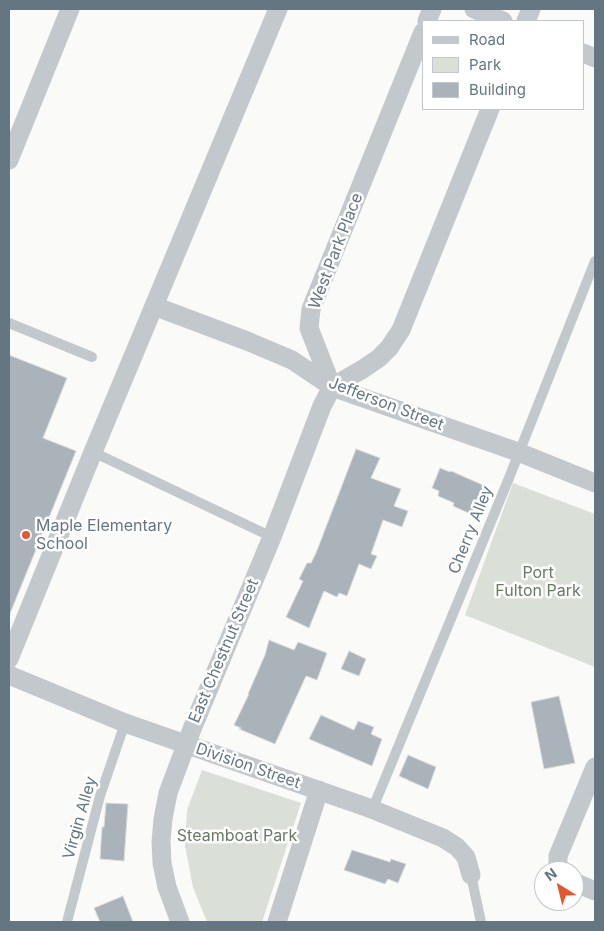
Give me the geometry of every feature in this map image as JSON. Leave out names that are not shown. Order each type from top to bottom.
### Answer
[{"type":"street","points":[[9,160],[70,9]]},
{"type":"street","points":[[9,659],[93,452],[278,9]]},
{"type":"street","points":[[474,9],[500,20]]},
{"type":"street","name":"West Park Place","points":[[332,387],[309,328],[311,309],[422,34]]},
{"type":"street","points":[[332,387],[379,358],[389,348],[401,330],[490,110]]},
{"type":"street","name":"Jefferson Street","points":[[154,306],[292,360],[332,387],[518,452],[595,483]]},
{"type":"street","name":"East Chestnut Street","points":[[180,922],[167,887],[162,864],[161,841],[168,792],[272,537],[322,406],[332,387]]},
{"type":"street","name":"Division Street","points":[[9,675],[125,723],[369,808],[443,838],[458,847],[466,857],[470,875]]},
{"type":"street","points":[[558,861],[558,856],[595,767]]},
{"type":"street","points":[[278,922],[318,790]]},
{"type":"lane","name":"Cherry Alley","points":[[369,808],[375,802],[595,261]]},
{"type":"lane","points":[[9,323],[92,357]]},
{"type":"lane","points":[[93,452],[272,537]]},
{"type":"lane","name":"Virgin Alley","points":[[67,922],[100,796],[125,723]]},
{"type":"lane","points":[[470,875],[481,922]]},
{"type":"green space","name":"Port Fulton Park","points":[[513,483],[595,514],[595,667],[465,615]]},
{"type":"green space","name":"Steamboat Park","points":[[202,770],[301,803],[262,922],[207,922],[193,887],[185,846],[187,810]]},
{"type":"building","name":"Maple Elementary School","points":[[9,355],[67,378],[43,438],[76,451],[9,616]]},
{"type":"building","points":[[356,449],[380,458],[371,478],[401,489],[394,506],[408,511],[402,527],[383,520],[371,554],[377,556],[371,569],[359,564],[347,596],[339,593],[337,597],[324,591],[309,628],[286,617],[303,581],[299,579],[307,563],[311,563],[316,553]]},
{"type":"building","points":[[440,468],[485,486],[473,515],[453,506],[454,503],[438,496],[439,491],[432,488]]},
{"type":"building","points":[[269,640],[294,650],[298,642],[327,653],[317,680],[306,676],[275,744],[239,729],[241,728],[234,725],[249,694]]},
{"type":"building","points":[[349,651],[366,659],[359,676],[341,669]]},
{"type":"building","points":[[559,696],[575,763],[544,769],[531,702]]},
{"type":"building","points":[[321,715],[354,730],[358,721],[374,727],[371,734],[382,739],[372,766],[309,739]]},
{"type":"building","points":[[408,755],[436,767],[428,789],[399,776]]},
{"type":"building","points":[[106,803],[128,804],[124,861],[100,859]]},
{"type":"building","points":[[352,850],[390,862],[391,859],[406,864],[398,883],[388,879],[385,884],[344,870]]},
{"type":"building","points":[[123,896],[133,922],[100,922],[94,908]]},
{"type":"place","name":"Maple Elementary School","points":[[26,535]]}]
